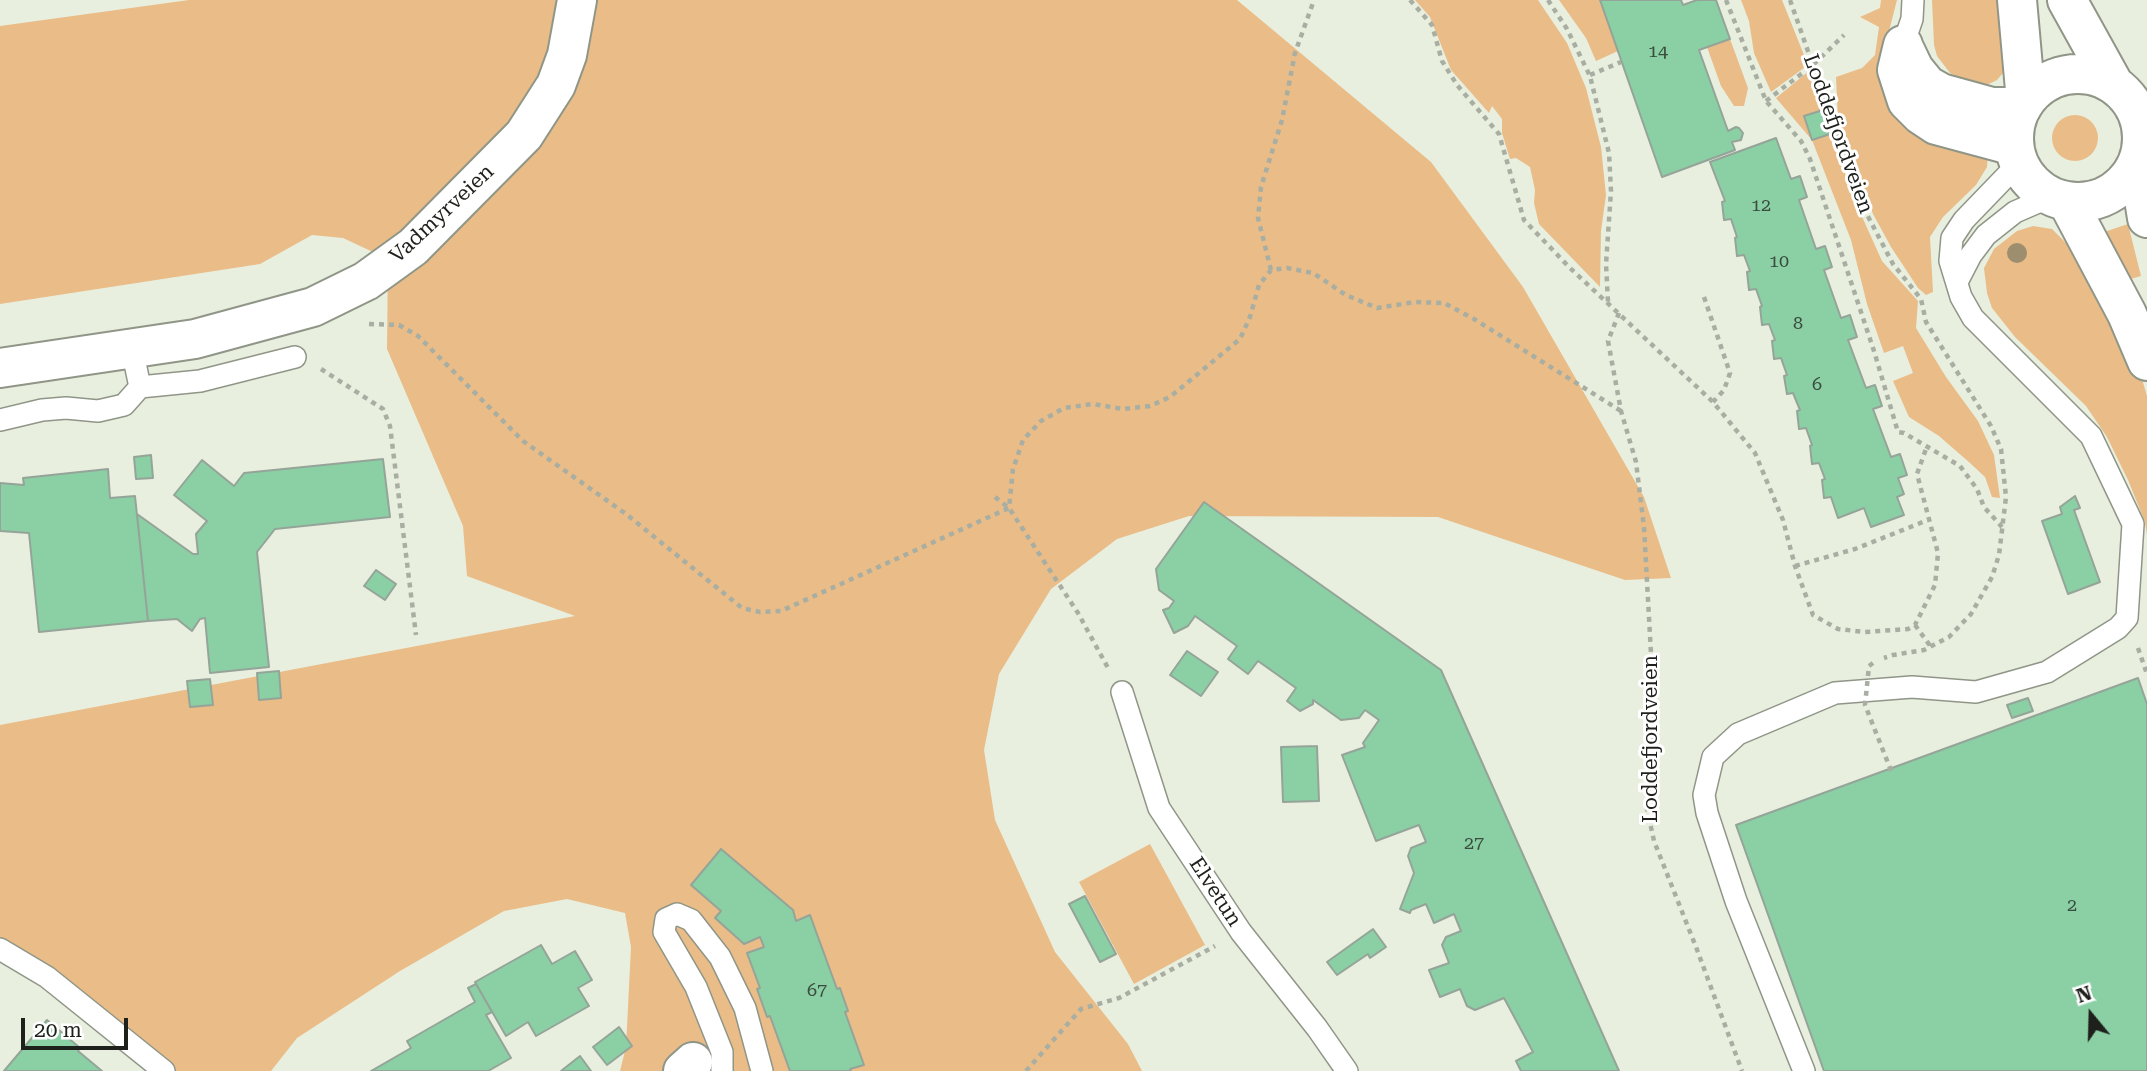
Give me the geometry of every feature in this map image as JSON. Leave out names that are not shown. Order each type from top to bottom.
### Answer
[{"type":"street","name":"Vadmyrveien","points":[[0,368],[195,339],[313,307],[366,281],[413,247],[524,135],[556,85],[567,55],[577,0]]},
{"type":"street","points":[[2017,0],[2024,104]]},
{"type":"street","points":[[2067,0],[2113,83],[2126,95],[2136,111],[2142,128],[2147,218]]},
{"type":"street","points":[[1903,45],[1914,69],[1927,85],[1941,93],[1992,107],[2024,104]]},
{"type":"street","points":[[1903,45],[1897,70],[1908,101],[1921,115],[1936,125],[2017,154]]},
{"type":"street","points":[[2113,83],[2096,76],[2080,74],[2050,80],[2024,104],[2015,126],[2017,154],[2027,177],[2038,188],[2059,199],[2085,202],[2102,198],[2117,189],[2130,177],[2142,151]]},
{"type":"street","points":[[2059,199],[2127,314],[2147,362]]},
{"type":"lane","points":[[1903,45],[1912,19],[1913,0]]},
{"type":"lane","points":[[1804,1071],[1736,901],[1707,813],[1704,795],[1713,757],[1738,734],[1835,693],[1912,687],[1976,692],[2046,672],[2118,628],[2127,618],[2133,524],[2091,436],[1973,318],[1961,297],[1950,261],[1952,239],[2017,154]]},
{"type":"lane","points":[[1957,282],[1971,255],[1986,235],[2015,212],[2059,199]]},
{"type":"lane","points":[[132,349],[139,387]]},
{"type":"lane","points":[[0,420],[42,410],[66,408],[98,411],[124,405],[139,387],[200,381],[295,357]]},
{"type":"lane","name":"Elvetun","points":[[1122,692],[1159,808],[1241,932],[1317,1028],[1347,1071]]},
{"type":"lane","points":[[699,1068],[722,1052],[696,987],[664,932],[666,919],[677,914],[691,920],[720,957],[745,1008],[762,1071]]},
{"type":"lane","points":[[0,949],[47,977],[164,1071]]},
{"type":"path","points":[[1271,270],[1258,218],[1261,187],[1282,120],[1296,53],[1314,0]]},
{"type":"path","points":[[1410,0],[1432,25],[1442,61],[1457,85],[1499,134],[1524,220],[1569,267],[1713,402],[1755,453],[1783,520],[1795,566],[1813,615],[1838,629],[1865,632],[1908,629],[1915,625],[1935,585],[1938,553],[1917,474],[1927,446]]},
{"type":"path","points":[[1548,0],[1567,29],[1590,76],[1609,153],[1611,191],[1606,264],[1608,303]]},
{"type":"path","name":"Loddefjordveien","points":[[1726,0],[1766,101],[1801,141],[1810,159],[1898,432],[1905,433],[1960,466],[1978,489],[1984,508],[2002,528]]},
{"type":"path","name":"Loddefjordveien","points":[[1790,0],[1862,205],[1893,264],[1921,299],[1926,322],[1991,426],[2001,449],[2006,497],[2002,528],[1992,577],[1971,614],[1949,637],[1931,647],[1893,655],[1869,666],[1865,705],[1892,773]]},
{"type":"path","points":[[1766,101],[1813,65],[1844,35]]},
{"type":"path","points":[[1590,76],[1621,62]]},
{"type":"path","points":[[1009,508],[1013,470],[1023,440],[1041,421],[1065,408],[1093,404],[1123,409],[1150,406],[1170,397],[1240,339],[1250,317],[1259,285],[1271,270],[1287,268],[1314,274],[1346,295],[1377,309],[1415,302],[1444,303],[1621,411]]},
{"type":"path","points":[[1704,297],[1730,373],[1724,390],[1713,402]]},
{"type":"path","name":"Loddefjordveien","points":[[1619,313],[1608,341],[1621,411],[1636,462],[1644,527],[1655,726],[1647,809],[1654,841],[1741,1071]]},
{"type":"path","points":[[360,328],[372,323],[399,325],[418,336],[523,441],[626,514],[742,608],[760,612],[781,611],[1009,508]]},
{"type":"path","points":[[295,357],[313,364],[383,409],[390,426],[416,635]]},
{"type":"path","points":[[995,497],[1009,508],[1078,612],[1122,692]]},
{"type":"path","points":[[1795,566],[1855,549],[1928,520]]},
{"type":"path","points":[[1915,625],[1931,647]]},
{"type":"path","points":[[1026,1071],[1081,1009],[1119,998],[1241,932]]},
{"type":"shaded area","points":[[189,0],[1237,0],[1431,162],[1523,287],[1644,497],[1671,578],[1625,580],[1438,517],[1189,516],[1117,539],[1051,589],[999,674],[984,750],[995,820],[1055,952],[1128,1044],[1142,1071],[620,1071],[626,1047],[631,947],[625,913],[567,899],[504,911],[400,971],[297,1038],[271,1071],[164,1071],[0,949],[0,725],[575,616],[467,576],[463,526],[387,349],[388,259],[343,238],[312,235],[260,264],[0,304],[0,26]]},
{"type":"shaded area","points":[[1415,0],[1538,0],[1567,43],[1586,88],[1601,147],[1606,195],[1601,231],[1600,287],[1539,224],[1530,167],[1516,158],[1510,159],[1502,133],[1502,119],[1492,106],[1489,113],[1451,70],[1430,17]]},
{"type":"shaded area","points":[[1559,0],[1600,0],[1618,51],[1596,61],[1586,38]]},
{"type":"shaded area","points":[[1741,0],[1782,0],[1808,65],[1771,92],[1754,53],[1749,21]]},
{"type":"shaded area","points":[[1881,0],[1897,0],[1887,39],[1988,152],[1987,167],[1976,185],[1943,217],[1930,237],[1933,292],[1926,295],[1918,288],[1891,247],[1873,214],[1838,119],[1836,77],[1862,68],[1875,55],[1879,27],[1860,17],[1880,8]]},
{"type":"shaded area","points":[[1932,0],[1997,0],[2006,43],[2003,73],[1997,80],[1989,84],[1969,83],[1950,73],[1937,56],[1934,45]]},
{"type":"shaded area","points":[[1730,39],[1748,88],[1744,106],[1734,106],[1721,86],[1707,47]]},
{"type":"shaded area","points":[[1810,70],[1823,110],[1805,116],[1813,139],[1830,134],[1882,261],[1918,301],[1916,328],[1946,377],[1978,421],[1994,455],[2000,498],[1992,497],[1985,477],[1970,463],[1939,436],[1909,417],[1893,381],[1913,373],[1903,346],[1884,353],[1867,304],[1851,240],[1812,140],[1776,98]]},
{"type":"shaded area","points":[[2075,115],[2091,122],[2098,138],[2091,154],[2075,161],[2059,154],[2052,138],[2059,122]]},
{"type":"shaded area","points":[[2128,224],[2141,276],[2127,280],[2101,233]]},
{"type":"shaded area","points":[[2033,226],[2052,229],[2068,245],[2106,300],[2137,362],[2147,396],[2147,535],[2145,522],[2128,480],[2107,437],[2086,406],[2015,337],[1992,308],[1984,268],[1994,249],[2017,231]]},
{"type":"shaded area","points":[[1150,844],[1205,945],[1134,984],[1079,882]]},
{"type":"building","points":[[1600,0],[1681,0],[1683,5],[1697,0],[1716,0],[1730,39],[1699,50],[1728,131],[1736,127],[1743,133],[1741,140],[1732,142],[1735,150],[1662,177]]},
{"type":"building","points":[[1823,110],[1830,134],[1812,140],[1804,116]]},
{"type":"building","points":[[1776,138],[1791,179],[1800,176],[1807,197],[1799,200],[1816,249],[1825,246],[1832,267],[1824,270],[1841,318],[1850,315],[1857,337],[1848,340],[1866,388],[1875,385],[1882,406],[1873,409],[1891,457],[1900,454],[1907,475],[1898,478],[1904,494],[1897,497],[1904,515],[1871,527],[1864,508],[1838,518],[1831,497],[1824,498],[1822,480],[1825,479],[1819,463],[1812,464],[1812,445],[1806,428],[1799,429],[1797,411],[1800,410],[1793,393],[1787,394],[1784,376],[1787,375],[1781,358],[1774,359],[1772,341],[1775,340],[1769,324],[1762,325],[1762,306],[1756,289],[1749,290],[1747,272],[1750,271],[1744,255],[1737,256],[1737,237],[1731,219],[1724,220],[1722,202],[1725,201],[1710,162]]},
{"type":"building","points":[[151,455],[153,478],[136,479],[134,457]]},
{"type":"building","points":[[383,459],[390,517],[275,529],[257,552],[269,667],[210,673],[205,618],[200,619],[192,631],[177,619],[148,621],[137,514],[193,554],[198,554],[196,534],[207,521],[174,495],[202,460],[234,486],[244,473]]},
{"type":"building","points":[[108,469],[110,498],[135,496],[148,621],[39,632],[29,533],[0,531],[0,483],[24,485],[23,478]]},
{"type":"building","points":[[2075,496],[2080,508],[2074,510],[2100,582],[2068,594],[2042,521],[2062,514],[2060,507]]},
{"type":"building","points":[[1204,502],[1441,670],[1619,1071],[1521,1071],[1516,1061],[1533,1052],[1504,998],[1475,1010],[1467,1006],[1460,989],[1440,997],[1429,970],[1449,963],[1442,945],[1446,937],[1461,931],[1454,914],[1434,923],[1426,904],[1411,910],[1410,913],[1400,909],[1414,873],[1408,856],[1411,848],[1426,842],[1419,825],[1376,841],[1342,755],[1365,747],[1363,743],[1379,720],[1365,710],[1359,718],[1341,720],[1313,700],[1313,704],[1300,711],[1287,701],[1296,688],[1258,661],[1248,674],[1228,659],[1237,646],[1195,616],[1188,626],[1174,633],[1163,610],[1169,608],[1174,601],[1159,590],[1156,569]]},
{"type":"building","points":[[376,570],[396,584],[385,600],[364,586]]},
{"type":"building","points":[[1187,651],[1218,672],[1201,696],[1170,675]]},
{"type":"building","points":[[279,671],[281,698],[259,700],[257,673]]},
{"type":"building","points":[[2138,678],[2147,704],[2147,1071],[1824,1071],[1736,825]]},
{"type":"building","points":[[210,679],[213,705],[190,707],[187,681]]},
{"type":"building","points":[[2028,698],[2033,711],[2012,718],[2007,705]]},
{"type":"building","points":[[1317,746],[1319,801],[1283,802],[1281,747]]},
{"type":"building","points":[[721,849],[793,910],[796,921],[810,915],[837,989],[840,988],[848,1011],[845,1012],[864,1065],[850,1069],[851,1071],[790,1071],[770,1016],[767,1017],[747,953],[764,947],[760,937],[744,944],[715,918],[721,911],[691,885]]},
{"type":"building","points":[[1085,896],[1116,954],[1100,962],[1069,904]]},
{"type":"building","points":[[1373,929],[1386,947],[1370,958],[1368,954],[1337,975],[1327,962]]},
{"type":"building","points":[[541,945],[552,964],[575,951],[592,980],[578,988],[589,1006],[536,1036],[528,1022],[506,1036],[475,982]]},
{"type":"building","points":[[476,984],[492,1012],[486,1015],[511,1058],[488,1071],[371,1071],[411,1048],[407,1041],[475,1002],[468,988]]},
{"type":"building","points":[[47,1020],[80,1048],[78,1051],[102,1071],[4,1071]]},
{"type":"building","points":[[619,1027],[632,1046],[607,1065],[593,1047]]},
{"type":"building","points":[[580,1056],[591,1071],[561,1071]]}]
